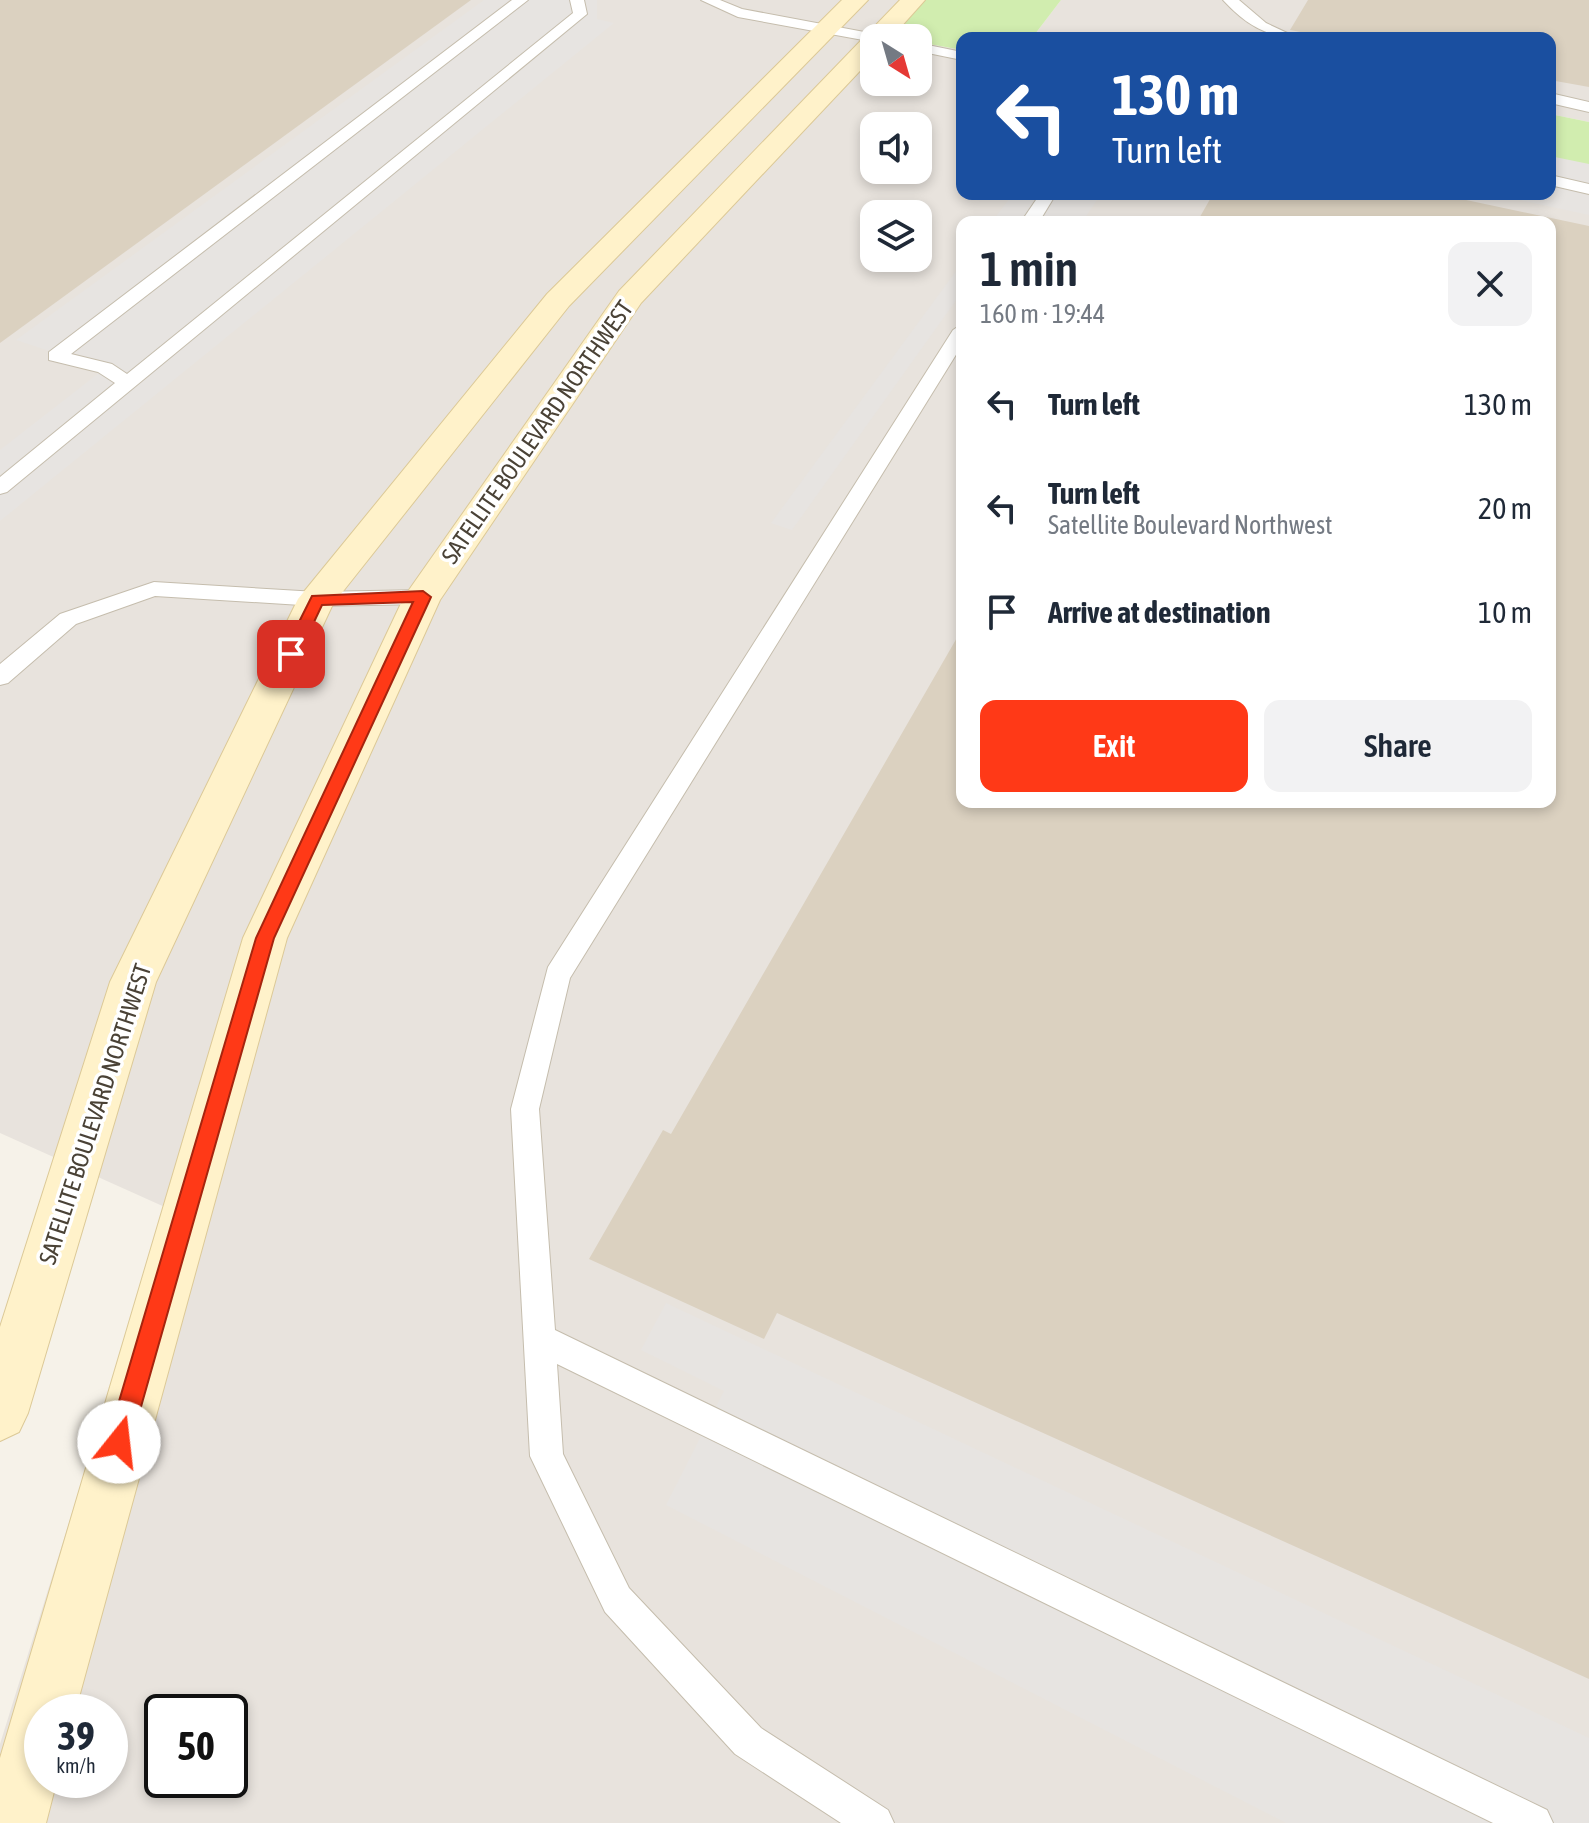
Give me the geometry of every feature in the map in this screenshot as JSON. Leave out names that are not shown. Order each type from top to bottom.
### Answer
[{"type":"main road","name":"SATELLITE BOULEVARD NORTHWEST","points":[[0,1413],[133,982],[317,599],[558,300],[856,0]]},
{"type":"main road","name":"SATELLITE BOULEVARD NORTHWEST","points":[[890,24],[913,0]]},
{"type":"main road","name":"SATELLITE BOULEVARD NORTHWEST","points":[[49,1694],[265,938],[423,597],[630,297],[860,55]]},
{"type":"main road","points":[[14,1823],[24,1786]]},
{"type":"lane","points":[[128,383],[105,368],[56,356],[521,0]]},
{"type":"lane","points":[[0,487],[580,14],[577,0]]},
{"type":"lane","points":[[708,0],[738,13],[860,35]]},
{"type":"lane","points":[[1230,0],[1261,26],[1276,32]]},
{"type":"lane","points":[[932,50],[956,55]]},
{"type":"lane","points":[[1556,99],[1589,107]]},
{"type":"lane","points":[[1556,181],[1589,189]]},
{"type":"lane","points":[[875,1823],[748,1741],[617,1600],[547,1456],[537,1338],[525,1109],[557,975],[956,340]]},
{"type":"lane","points":[[0,677],[68,619],[154,589],[317,599],[423,597]]},
{"type":"lane","points":[[537,1338],[1534,1823]]},
{"type":"shaded area","points":[[0,0],[911,0],[888,24],[860,24],[860,96],[932,96],[932,45],[956,49],[956,200],[1556,200],[1556,190],[1589,168],[1589,1823],[0,1823],[0,1744],[167,1208],[0,1133]]},
{"type":"shaded area","points":[[484,0],[597,0],[597,19],[614,23],[0,521],[0,450],[104,369],[16,340]]},
{"type":"shaded area","points":[[1061,0],[1589,0],[1589,122],[1556,115],[1556,32],[1037,32]]},
{"type":"shaded area","points":[[1556,157],[1589,164],[1589,215],[1519,200],[1556,200]]},
{"type":"shaded area","points":[[1008,200],[1097,200],[1086,216],[996,216]]},
{"type":"shaded area","points":[[956,271],[956,300],[792,530],[771,523]]},
{"type":"shaded area","points":[[666,1303],[1589,1738],[1589,1823],[1286,1823],[666,1505],[724,1391],[641,1350]]},
{"type":"green space","points":[[911,0],[1061,0],[1037,32],[956,32],[956,49],[932,45],[932,24],[887,24]]},
{"type":"green space","points":[[1556,115],[1589,122],[1589,168],[1556,161]]},
{"type":"building","points":[[0,0],[471,0],[0,343]]},
{"type":"building","points":[[1308,0],[1589,0],[1589,87],[1556,81],[1556,32],[1290,30]]},
{"type":"building","points":[[1210,200],[1466,200],[1542,216],[1200,216]]},
{"type":"building","points":[[1556,219],[1589,226],[1589,1679],[777,1313],[764,1339],[589,1259],[663,1130],[671,1134],[956,639],[956,808],[1556,808]]},
{"type":"route","points":[[119,1442],[265,938],[423,597],[317,599],[291,654]]}]
